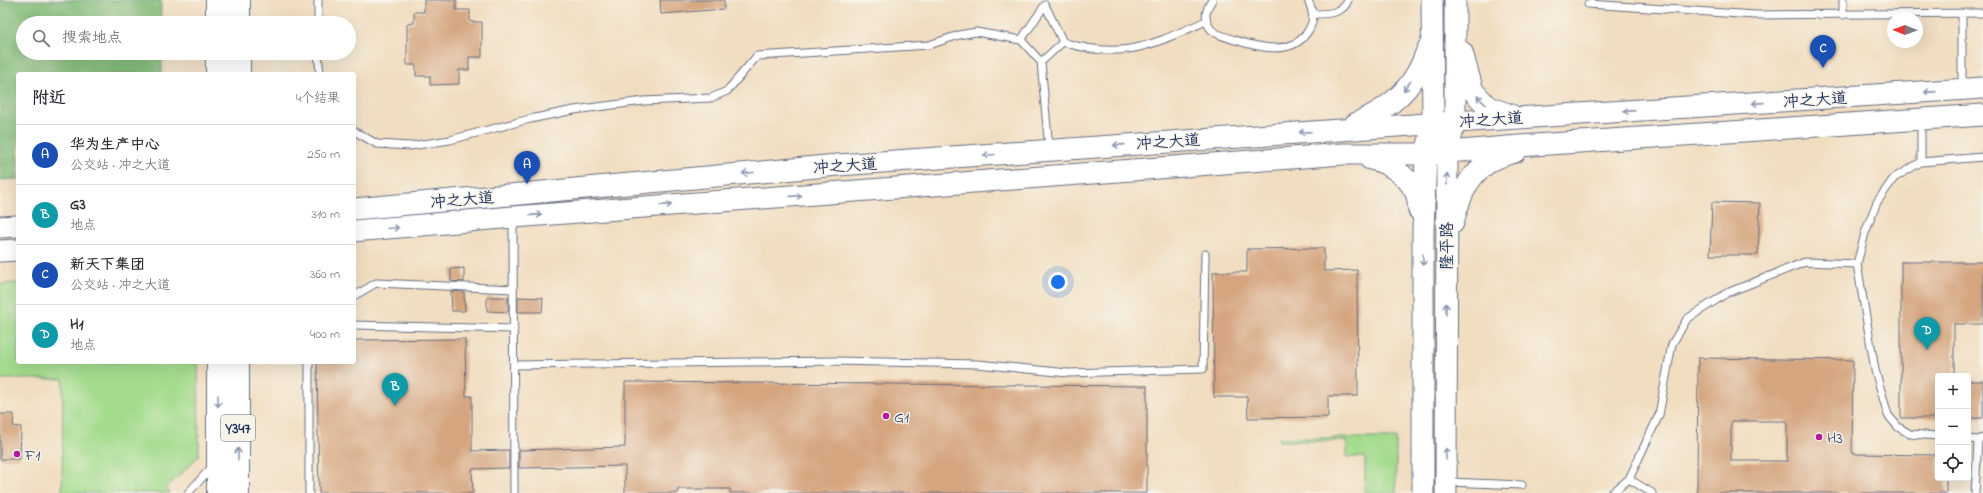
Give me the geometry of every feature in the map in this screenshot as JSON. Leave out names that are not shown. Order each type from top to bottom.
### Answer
[{"type":"main road","points":[[217,0],[217,16]]},
{"type":"main road","points":[[239,0],[239,16]]},
{"type":"main road","name":"隆平路","points":[[1423,493],[1423,231],[1426,154],[1433,124],[1432,0]]},
{"type":"main road","name":"隆平路","points":[[1446,488],[1447,152],[1455,122],[1455,0]]},
{"type":"main road","points":[[1455,29],[1473,91],[1488,107],[1508,115],[1544,116]]},
{"type":"main road","points":[[1344,129],[1380,112],[1395,101],[1406,89],[1418,71],[1432,40]]},
{"type":"main road","points":[[217,60],[217,72]]},
{"type":"main road","points":[[239,60],[239,72]]},
{"type":"main road","name":"冲之大道","points":[[356,209],[838,165],[1344,129],[1983,88]]},
{"type":"main road","name":"冲之大道","points":[[356,231],[513,217],[1343,154],[1426,154],[1549,144],[1983,115]]},
{"type":"main road","points":[[1446,250],[1458,203],[1469,179],[1484,166],[1508,153],[1549,144]]},
{"type":"main road","points":[[1343,154],[1376,160],[1388,165],[1404,177],[1416,192],[1423,231]]},
{"type":"main road","points":[[0,226],[16,226]]},
{"type":"main road","points":[[0,251],[16,250]]},
{"type":"main road","name":"Y347","points":[[218,364],[218,493]]},
{"type":"main road","name":"Y347","points":[[238,364],[238,493]]},
{"type":"lane","points":[[318,0],[318,16]]},
{"type":"lane","points":[[1212,0],[1206,8],[1206,21],[1211,29],[1220,35],[1244,43],[1269,48],[1288,47],[1303,38],[1312,26],[1314,14],[1308,0]]},
{"type":"lane","points":[[1314,14],[1328,14],[1338,11],[1347,4],[1348,0]]},
{"type":"lane","points":[[1843,0],[1843,15]]},
{"type":"lane","points":[[1045,2],[1063,42],[1082,48],[1106,52],[1132,50],[1158,43],[1206,21]]},
{"type":"lane","points":[[1021,40],[1045,2]]},
{"type":"lane","points":[[1588,4],[1755,15],[1983,13]]},
{"type":"lane","points":[[1962,14],[1962,90]]},
{"type":"lane","points":[[356,132],[377,144],[400,146],[423,145],[450,140],[530,119],[574,110],[644,101],[711,98],[727,91],[757,56],[929,45],[972,32],[1021,40],[1042,62],[1049,150]]},
{"type":"lane","points":[[1042,62],[1063,42]]},
{"type":"lane","points":[[319,60],[320,72]]},
{"type":"lane","points":[[1921,119],[1921,162]]},
{"type":"lane","points":[[1935,436],[1910,434],[1898,427],[1888,415],[1875,370],[1857,264],[1865,233],[1877,202],[1894,178],[1921,162],[1983,157]]},
{"type":"lane","points":[[513,217],[514,493]]},
{"type":"lane","points":[[514,365],[835,361],[977,364],[1068,373],[1203,369],[1205,254]]},
{"type":"lane","points":[[1612,493],[1629,479],[1659,415],[1672,344],[1687,319],[1727,293],[1805,262],[1857,264]]},
{"type":"lane","points":[[356,295],[376,283],[513,289]]},
{"type":"lane","points":[[356,325],[514,329]]},
{"type":"lane","points":[[309,364],[309,493]]},
{"type":"lane","points":[[1975,493],[1981,439]]},
{"type":"lane","points":[[188,493],[218,460]]},
{"type":"lane","points":[[1629,479],[1652,493]]},
{"type":"lane","points":[[1446,488],[1522,485]]},
{"type":"green space","points":[[0,0],[161,0],[161,16],[16,16],[16,60],[162,60],[162,72],[16,72],[16,179],[0,180]]},
{"type":"green space","points":[[16,283],[16,364],[198,364],[199,456],[166,488],[170,493],[62,493],[63,379],[0,379],[0,284]]},
{"type":"green space","points":[[1279,438],[1396,438],[1396,493],[1365,493],[1365,457],[1347,457],[1347,441],[1279,441]]},
{"type":"building","points":[[424,0],[456,0],[456,10],[470,10],[470,22],[482,22],[482,57],[469,57],[469,70],[459,70],[459,84],[430,85],[430,76],[416,76],[416,65],[407,65],[407,24],[414,23],[414,12],[424,12]]},
{"type":"building","points":[[660,0],[724,0],[724,9],[661,14]]},
{"type":"building","points":[[1712,202],[1760,203],[1758,255],[1710,255]]},
{"type":"building","points":[[1324,248],[1324,271],[1357,270],[1358,396],[1328,396],[1328,417],[1248,418],[1247,397],[1214,397],[1213,272],[1247,272],[1247,249]]},
{"type":"building","points":[[1901,262],[1983,262],[1983,324],[1954,324],[1954,373],[1935,373],[1935,418],[1901,418]]},
{"type":"building","points":[[464,268],[464,282],[451,281],[451,269]]},
{"type":"building","points":[[451,291],[464,292],[465,311],[452,311]]},
{"type":"building","points":[[487,297],[508,297],[508,312],[487,311]]},
{"type":"building","points":[[518,297],[543,298],[542,312],[518,312]]},
{"type":"building","points":[[465,339],[466,396],[472,396],[472,451],[509,450],[509,468],[472,469],[473,493],[319,493],[317,364],[356,364],[356,340]]},
{"type":"building","name":"H3","points":[[1698,358],[1853,360],[1852,454],[1935,455],[1935,481],[1946,481],[1946,493],[1697,493]],"holes":[[[1731,421],[1787,421],[1787,461],[1731,461]]]},
{"type":"building","points":[[1971,381],[1983,381],[1983,418],[1971,418]]},
{"type":"building","name":"G1","points":[[625,382],[1147,386],[1147,493],[730,493],[730,489],[678,489],[678,493],[625,493],[625,466],[519,468],[519,450],[625,447]]},
{"type":"building","name":"F1","points":[[0,414],[14,414],[13,426],[21,427],[20,459],[0,459]]},
{"type":"place","name":"新天下集团","points":[[1823,68]]},
{"type":"place","name":"华为生产中心","points":[[527,184]]},
{"type":"place","name":"H1","points":[[1927,350]]},
{"type":"place","name":"G3","points":[[395,406]]},
{"type":"place","name":"G1","points":[[886,416]]},
{"type":"place","name":"H3","points":[[1819,437]]},
{"type":"place","name":"F1","points":[[17,454]]}]
